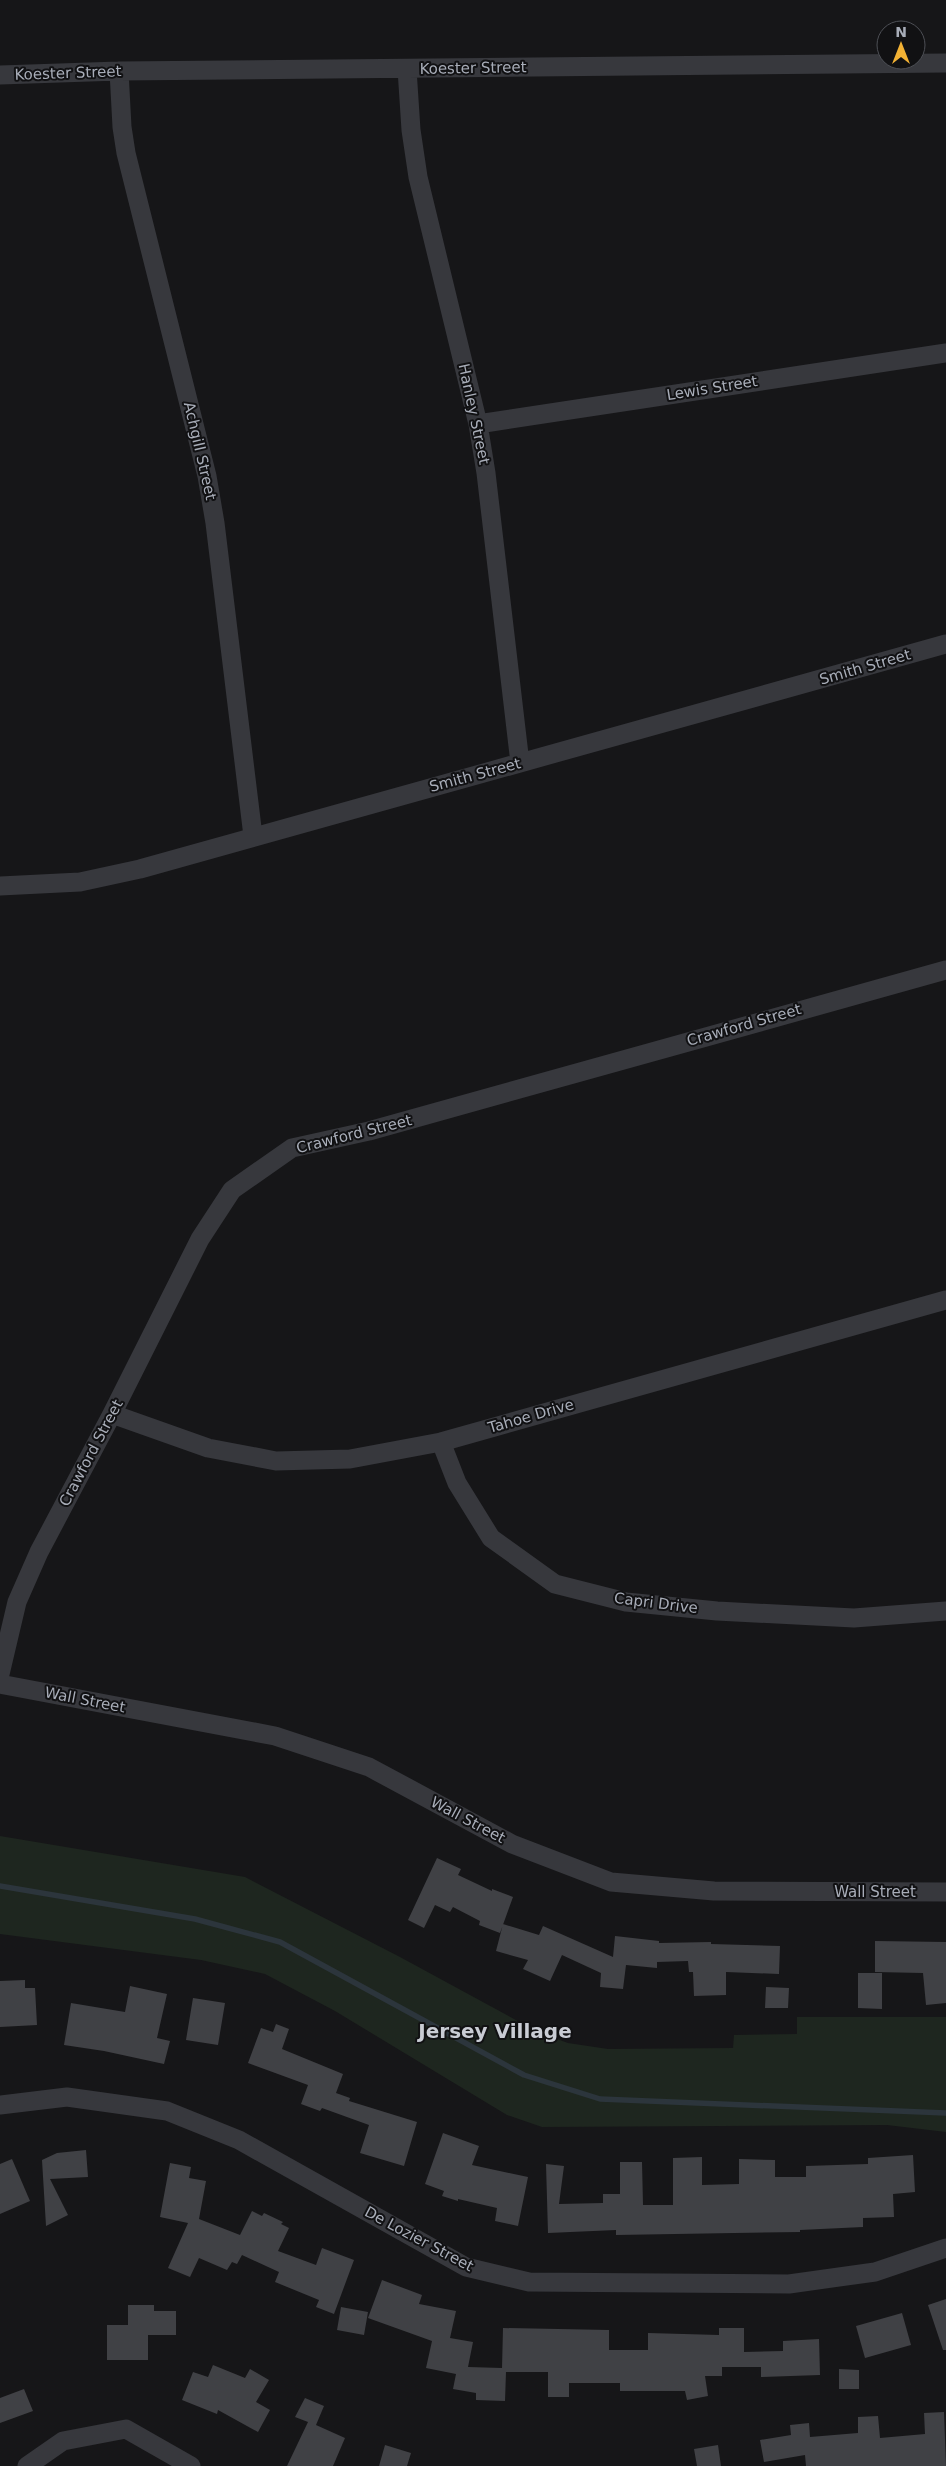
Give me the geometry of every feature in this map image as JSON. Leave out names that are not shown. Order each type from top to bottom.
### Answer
[{"type":"street","name":"Koester Street","points":[[0,75],[119,71],[946,63]]},
{"type":"street","name":"Hanley Street","points":[[407,69],[411,130],[418,177],[478,424],[493,523],[520,763]]},
{"type":"street","name":"Achgill Street","points":[[119,71],[122,127],[126,153],[207,476],[215,523],[253,836]]},
{"type":"street","name":"Lewis Street","points":[[478,424],[946,353]]},
{"type":"street","name":"Smith Street","points":[[0,886],[80,882],[140,868],[946,644]]},
{"type":"street","name":"Crawford Street","points":[[0,1674],[18,1602],[39,1552],[112,1414],[200,1239],[232,1190],[292,1148],[369,1131],[946,970]]},
{"type":"street","name":"Tahoe Drive","points":[[112,1414],[208,1448],[276,1460],[350,1459],[441,1442],[946,1300]]},
{"type":"street","name":"Capri Drive","points":[[441,1442],[457,1483],[491,1538],[555,1584],[626,1602],[717,1611],[854,1618],[946,1611]]},
{"type":"street","name":"Wall Street","points":[[0,1684],[275,1736],[369,1767],[512,1844],[610,1882],[714,1891],[946,1892]]},
{"type":"street","name":"De Lozier Street","points":[[0,2105],[67,2097],[167,2111],[239,2140],[466,2268],[529,2282],[790,2284],[875,2272],[946,2248]]},
{"type":"street","points":[[28,2466],[63,2441],[126,2429],[191,2466]]},
{"type":"shaded area","points":[[0,1836],[245,1877],[400,1957],[538,2032],[568,2043],[608,2049],[733,2048],[734,2035],[797,2034],[797,2017],[946,2017],[946,2132],[887,2125],[542,2127],[507,2115],[335,2011],[265,1974],[201,1960],[0,1934]]},
{"type":"building","points":[[437,1858],[461,1869],[458,1875],[492,1891],[492,1889],[513,1897],[500,1933],[479,1925],[480,1921],[453,1907],[450,1912],[435,1905],[424,1928],[408,1920]]},
{"type":"building","points":[[503,1924],[539,1935],[543,1926],[613,1957],[615,1936],[659,1941],[659,1943],[711,1942],[711,1944],[780,1946],[779,1974],[726,1972],[726,1995],[694,1996],[693,1972],[689,1972],[688,1961],[657,1962],[657,1968],[626,1965],[623,1989],[600,1987],[601,1973],[562,1955],[550,1981],[523,1969],[528,1960],[496,1951]]},
{"type":"building","points":[[875,1941],[946,1942],[946,2003],[926,2005],[923,1973],[875,1972]]},
{"type":"building","points":[[858,1973],[882,1973],[882,2009],[858,2008]]},
{"type":"building","points":[[25,1980],[25,1988],[35,1988],[37,2025],[0,2027],[0,1981]]},
{"type":"building","points":[[130,1986],[167,1994],[157,2038],[170,2041],[164,2064],[104,2051],[64,2045],[71,2003],[125,2012]]},
{"type":"building","points":[[766,1987],[789,1988],[788,2008],[765,2008]]},
{"type":"building","points":[[193,1998],[225,2003],[218,2045],[186,2040]]},
{"type":"building","points":[[276,2024],[289,2029],[282,2049],[343,2074],[336,2093],[350,2098],[349,2101],[417,2122],[404,2166],[360,2153],[369,2125],[322,2108],[320,2111],[301,2104],[308,2085],[248,2063],[261,2028],[273,2032]]},
{"type":"building","points":[[443,2133],[479,2146],[472,2165],[528,2177],[518,2226],[495,2221],[497,2208],[442,2196],[444,2191],[425,2184]]},
{"type":"building","points":[[86,2150],[88,2177],[50,2179],[68,2215],[46,2226],[42,2160],[57,2153]]},
{"type":"building","points":[[913,2155],[915,2192],[893,2194],[894,2217],[863,2218],[863,2227],[800,2230],[800,2232],[616,2235],[616,2230],[548,2233],[546,2164],[564,2166],[559,2204],[603,2203],[603,2194],[620,2194],[620,2162],[642,2162],[643,2205],[673,2205],[673,2158],[702,2157],[702,2185],[739,2184],[739,2159],[775,2160],[775,2177],[806,2177],[806,2166],[868,2164],[868,2158]]},
{"type":"building","points":[[12,2159],[30,2201],[0,2214],[0,2164]]},
{"type":"building","points":[[170,2163],[191,2167],[189,2178],[206,2181],[199,2219],[240,2235],[252,2211],[262,2216],[264,2213],[283,2222],[281,2224],[289,2228],[278,2251],[316,2265],[322,2248],[354,2260],[334,2314],[316,2307],[319,2300],[275,2282],[279,2272],[242,2255],[237,2264],[232,2262],[227,2270],[199,2258],[190,2277],[168,2268],[188,2223],[160,2217]]},
{"type":"building","points":[[382,2280],[422,2295],[419,2304],[456,2311],[450,2338],[473,2342],[468,2367],[502,2368],[503,2328],[609,2330],[609,2350],[648,2350],[648,2333],[719,2335],[719,2328],[744,2328],[744,2352],[783,2351],[783,2341],[819,2339],[820,2375],[761,2377],[761,2367],[722,2367],[722,2376],[705,2376],[708,2396],[687,2400],[685,2391],[620,2391],[620,2383],[569,2383],[569,2397],[548,2397],[548,2372],[506,2372],[505,2401],[476,2400],[476,2393],[453,2389],[456,2374],[426,2368],[432,2341],[368,2318]]},
{"type":"building","points":[[946,2299],[946,2350],[943,2350],[928,2305]]},
{"type":"building","points":[[128,2305],[154,2305],[154,2311],[176,2311],[176,2335],[148,2335],[148,2360],[107,2360],[107,2325],[128,2325]]},
{"type":"building","points":[[341,2307],[368,2312],[364,2335],[337,2330]]},
{"type":"building","points":[[902,2313],[911,2345],[865,2358],[856,2326]]},
{"type":"building","points":[[213,2365],[245,2378],[250,2369],[269,2380],[256,2402],[270,2410],[258,2432],[218,2410],[217,2414],[182,2400],[193,2372],[208,2377]]},
{"type":"building","points":[[839,2369],[859,2370],[859,2389],[839,2389]]},
{"type":"building","points":[[24,2389],[33,2411],[0,2423],[0,2398]]},
{"type":"building","points":[[305,2398],[324,2406],[316,2425],[345,2438],[333,2466],[287,2466],[308,2422],[295,2417]]},
{"type":"building","points":[[944,2412],[946,2466],[806,2466],[805,2455],[764,2462],[760,2440],[791,2435],[790,2425],[809,2423],[810,2437],[858,2433],[858,2417],[878,2416],[880,2438],[925,2434],[924,2413]]},
{"type":"building","points":[[385,2445],[411,2453],[407,2466],[379,2466]]},
{"type":"building","points":[[718,2445],[721,2466],[697,2466],[694,2449]]},
{"type":"waterway","points":[[0,1886],[195,1919],[280,1942],[524,2075],[600,2099],[946,2113]]},
{"type":"district","name":"Jersey Village","points":[[495,2031]]}]
